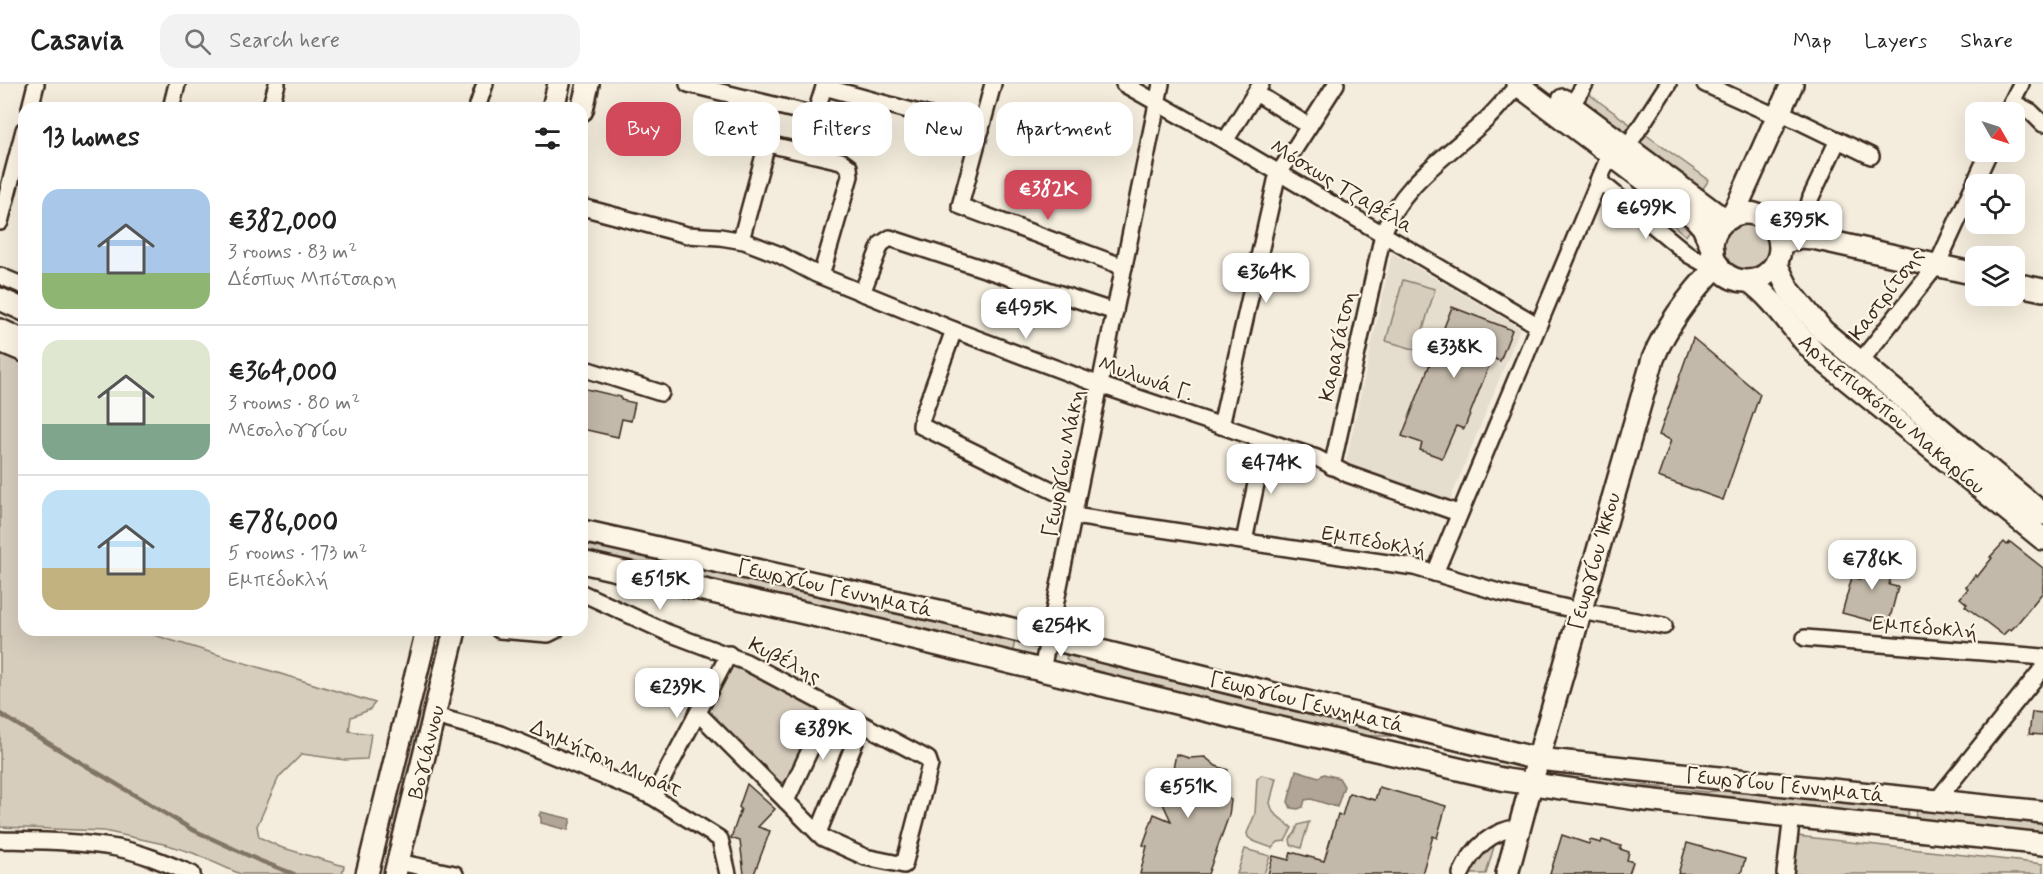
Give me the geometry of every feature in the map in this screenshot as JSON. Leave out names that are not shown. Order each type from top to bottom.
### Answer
[{"type":"street","points":[[32,102],[36,84]]},
{"type":"street","points":[[172,102],[177,84]]},
{"type":"street","points":[[272,102],[277,84]]},
{"type":"street","points":[[479,102],[485,84]]},
{"type":"street","points":[[554,102],[559,84]]},
{"type":"street","points":[[584,102],[588,84]]},
{"type":"street","points":[[688,84],[737,98],[815,115],[825,86],[904,108]]},
{"type":"street","points":[[984,118],[993,84]]},
{"type":"street","name":"Μόσχως Τζαβέλα","points":[[1124,84],[1225,141],[1537,326]]},
{"type":"street","name":"Γεωργίου Μάκη","points":[[1042,670],[1161,84]]},
{"type":"street","points":[[1221,426],[1279,173],[1336,84]]},
{"type":"street","points":[[1518,84],[1715,213],[1729,218],[1744,214],[1761,217],[1774,228],[1785,248]]},
{"type":"street","name":"Καραγάτση","points":[[1332,467],[1383,234],[1392,213],[1409,190],[1486,119],[1518,84]]},
{"type":"street","points":[[1540,84],[1571,106],[1694,217],[1702,226],[1715,262],[1729,277],[1741,281],[1762,278],[1769,273],[1785,248],[1838,140]]},
{"type":"street","points":[[1571,106],[1585,84]]},
{"type":"street","points":[[1435,573],[1598,180],[1668,84]]},
{"type":"street","points":[[1705,84],[1871,156]]},
{"type":"street","points":[[1715,262],[1714,237],[1738,204],[1792,84]]},
{"type":"street","points":[[2012,102],[2021,84]]},
{"type":"street","points":[[1225,141],[1259,88],[1310,126]]},
{"type":"street","points":[[736,102],[737,98]]},
{"type":"street","points":[[2025,112],[2041,117]]},
{"type":"street","points":[[780,147],[841,161],[849,167],[850,176],[821,276]]},
{"type":"street","points":[[0,222],[18,153]]},
{"type":"street","points":[[741,240],[764,156]]},
{"type":"street","points":[[974,156],[960,206],[1124,267]]},
{"type":"street","name":"Καστρίτσης","points":[[1860,362],[1937,265],[1984,162]]},
{"type":"street","points":[[1598,180],[1689,255],[1715,262]]},
{"type":"street","name":"Μυλωνά Γ.","points":[[588,209],[687,236],[741,240],[821,276],[954,330],[1100,385],[1317,459],[1347,474],[1458,513]]},
{"type":"street","points":[[862,293],[881,244],[890,238],[1115,312]]},
{"type":"street","points":[[1785,248],[1813,238],[1965,271]]},
{"type":"street","name":"Αρχιεπισκόπου Μακαρίου","points":[[1785,248],[1789,290],[1816,324],[2043,514]]},
{"type":"street","name":"Γεωργίου Ίκκου","points":[[1507,874],[1653,359],[1667,331],[1715,262]]},
{"type":"street","points":[[0,276],[18,284]]},
{"type":"street","name":"Αρχιεπισκόπου Μακαρίου","points":[[1749,281],[1765,293],[1819,357],[2043,540]]},
{"type":"street","points":[[2025,286],[2043,290]]},
{"type":"street","points":[[0,299],[18,307]]},
{"type":"street","points":[[0,330],[18,338]]},
{"type":"street","name":"Εμπεδοκλή","points":[[954,330],[921,426],[1075,509],[1244,541],[1414,567],[1502,593],[1580,611],[1664,626]]},
{"type":"street","points":[[0,344],[18,352]]},
{"type":"street","points":[[588,370],[661,393]]},
{"type":"street","points":[[1244,541],[1265,441]]},
{"type":"street","name":"Γεωργίου Γεννηματά","points":[[588,532],[867,594],[1538,759],[2043,812]]},
{"type":"street","name":"Γεωργίου Γεννηματά","points":[[588,563],[1320,738],[1531,784],[1637,799],[2043,844]]},
{"type":"street","name":"Κυβέλης","points":[[588,596],[666,632],[729,654],[930,761],[904,865],[853,852],[829,842],[818,833]]},
{"type":"street","name":"Βογιάννου","points":[[367,874],[426,636]]},
{"type":"street","name":"Βογιάννου","points":[[397,868],[454,636]]},
{"type":"street","name":"Εμπεδοκλή","points":[[1805,638],[2043,657]]},
{"type":"street","points":[[653,797],[729,654]]},
{"type":"street","points":[[1937,800],[2043,668]]},
{"type":"street","points":[[786,801],[830,707]]},
{"type":"street","points":[[698,713],[818,833],[862,725]]},
{"type":"street","name":"Δημήτρη Μυράτ","points":[[435,716],[500,734],[653,797],[720,839],[728,874]]},
{"type":"street","points":[[1785,874],[1792,815]]},
{"type":"street","points":[[1461,874],[1478,845],[1500,832],[1520,827]]},
{"type":"street","points":[[0,840],[95,845],[118,849],[142,854],[192,874]]},
{"type":"street","points":[[397,868],[456,874]]},
{"type":"shaded area","points":[[1586,92],[1631,125],[1626,134],[1581,101]]},
{"type":"shaded area","points":[[1642,132],[1709,180],[1702,190],[1636,141]]},
{"type":"shaded area","points":[[1639,192],[1690,230],[1686,236],[1637,195]]},
{"type":"shaded area","points":[[1746,223],[1763,230],[1770,247],[1763,264],[1746,271],[1729,264],[1722,247],[1729,230]]},
{"type":"shaded area","points":[[1392,253],[1520,328],[1449,503],[1345,465]]},
{"type":"shaded area","points":[[1403,280],[1435,289],[1417,350],[1386,341]]},
{"type":"shaded area","points":[[0,339],[18,346],[18,636],[157,636],[375,703],[369,710],[351,717],[349,731],[371,734],[367,759],[345,760],[302,754],[279,777],[257,826],[259,837],[280,847],[344,866],[342,874],[240,874],[193,853],[168,845],[104,831],[0,827]]},
{"type":"shaded area","points":[[588,541],[1015,639],[1013,651],[588,551]]},
{"type":"shaded area","points":[[435,636],[445,636],[395,839],[385,838]]},
{"type":"shaded area","points":[[1067,653],[1501,757],[1499,761],[1390,736],[1357,736],[1074,666],[1066,659]]},
{"type":"shaded area","points":[[734,662],[823,709],[789,777],[784,782],[776,782],[708,713]]},
{"type":"shaded area","points":[[1296,770],[1319,777],[1324,774],[1339,778],[1344,786],[1337,807],[1311,799],[1305,800],[1303,807],[1291,808],[1288,802]]},
{"type":"shaded area","points":[[1261,775],[1276,778],[1270,803],[1273,812],[1292,828],[1285,841],[1278,842],[1272,848],[1253,841],[1247,833],[1255,814],[1257,779]]},
{"type":"shaded area","points":[[1573,778],[1707,792],[1739,788],[1909,808],[1907,818],[1573,782]]},
{"type":"shaded area","points":[[1917,809],[2043,823],[2043,833],[1915,818]]},
{"type":"shaded area","points":[[541,812],[571,819],[568,830],[541,823],[539,815]]},
{"type":"shaded area","points":[[1309,822],[1301,848],[1291,845],[1290,839],[1298,825]]},
{"type":"shaded area","points":[[1797,836],[2043,864],[2043,874],[1792,874]]},
{"type":"shaded area","points":[[1495,843],[1486,874],[1471,874],[1480,856]]},
{"type":"shaded area","points":[[1245,849],[1270,856],[1264,874],[1237,874]]},
{"type":"building","points":[[1452,307],[1512,330],[1500,361],[1492,358],[1464,429],[1456,426],[1442,458],[1420,450],[1422,443],[1402,436]]},
{"type":"building","points":[[1693,338],[1760,394],[1723,500],[1658,477],[1671,440],[1659,435]]},
{"type":"building","points":[[588,389],[621,397],[621,400],[635,403],[631,421],[622,419],[618,437],[588,430]]},
{"type":"building","points":[[2004,542],[2007,545],[2010,542],[2043,568],[2043,592],[2016,625],[2003,635],[1965,606],[1967,604],[1960,598],[1975,575],[1977,577],[1992,558],[1990,557]]},
{"type":"building","points":[[1873,551],[1892,556],[1889,567],[1893,568],[1889,585],[1898,587],[1889,622],[1873,618],[1872,621],[1842,613],[1852,577],[1860,579],[1864,565],[1869,567]]},
{"type":"building","points":[[2032,712],[2043,713],[2043,735],[2029,734]]},
{"type":"building","points":[[1176,754],[1189,758],[1205,757],[1216,766],[1228,770],[1222,794],[1231,800],[1229,815],[1208,874],[1140,874],[1147,846],[1143,845],[1154,814],[1171,821],[1158,793],[1164,786],[1160,782],[1166,772],[1173,769]]},
{"type":"building","points":[[747,784],[775,809],[758,827],[770,831],[754,874],[744,874],[740,841],[731,838]]},
{"type":"building","points":[[1379,787],[1446,806],[1437,838],[1433,836],[1422,874],[1268,874],[1273,856],[1289,860],[1291,852],[1324,861],[1338,814],[1342,816],[1349,793],[1375,800]]},
{"type":"building","points":[[1562,835],[1589,844],[1590,840],[1601,843],[1602,840],[1621,846],[1620,849],[1629,852],[1627,860],[1633,862],[1629,874],[1550,874]]},
{"type":"building","points":[[1687,843],[1745,859],[1741,874],[1678,874]]},
{"type":"waterway","points":[[0,714],[191,829],[294,874]]}]
